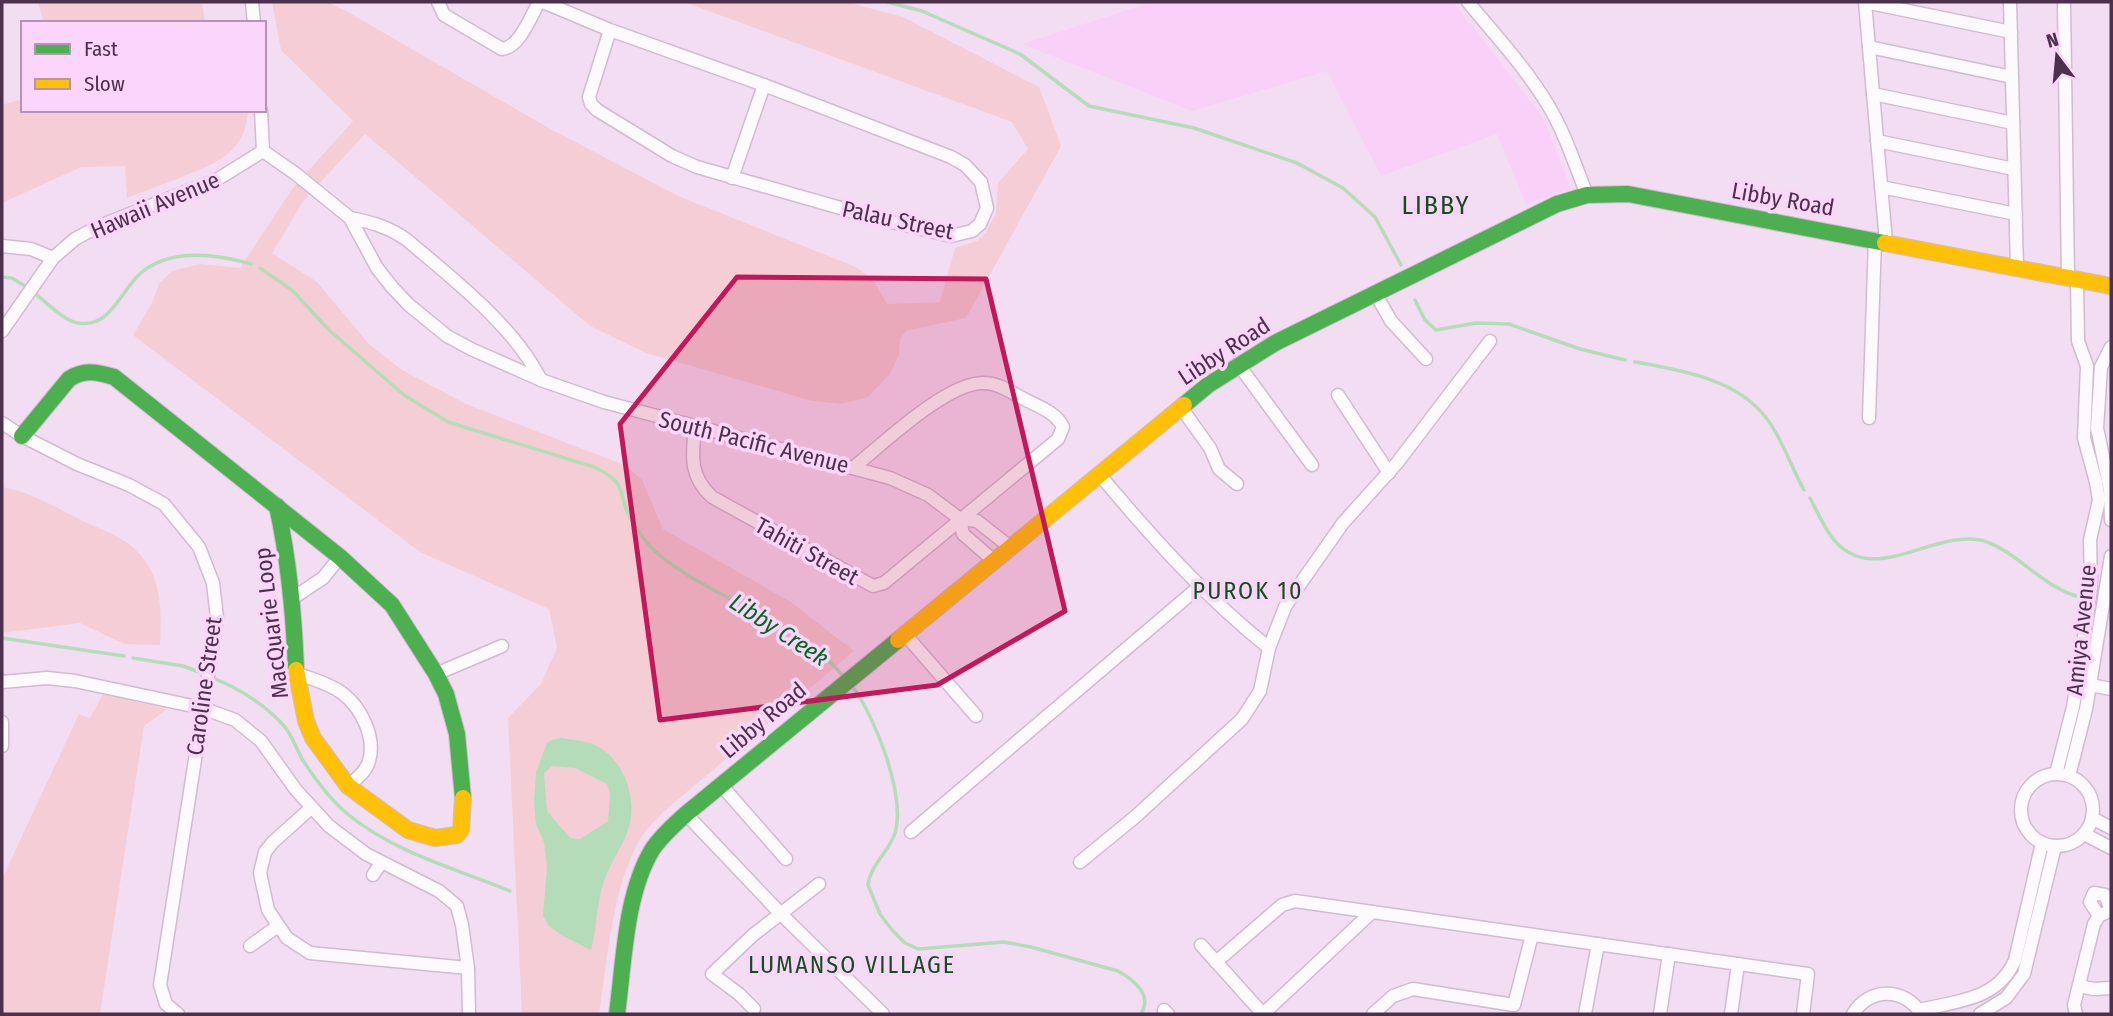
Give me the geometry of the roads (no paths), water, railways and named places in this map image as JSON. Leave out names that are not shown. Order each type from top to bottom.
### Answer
[{"type":"main road","name":"Libby Road","points":[[617,1014],[640,876],[651,851],[663,835],[686,814],[1180,406],[1238,364],[1557,204],[1587,195],[1628,194],[2111,286]]},
{"type":"main road","name":"MacQuarie Loop","points":[[22,436],[69,379],[85,372],[103,372],[125,385],[277,506],[340,557],[392,605],[446,694],[457,734],[464,809],[461,830],[457,835],[420,835],[408,830],[348,786],[313,738],[306,721],[296,673],[293,598],[277,506]]},
{"type":"street","points":[[252,2],[254,21]]},
{"type":"street","points":[[438,2],[444,15],[502,50],[514,44],[541,2]]},
{"type":"street","name":"Palau Street","points":[[541,2],[965,164],[981,182],[987,208],[980,224],[971,231],[951,236],[732,178],[682,162],[591,104],[589,93],[610,30]]},
{"type":"street","points":[[1468,2],[1549,106],[1587,195]]},
{"type":"street","points":[[1869,418],[1881,187],[1865,2],[2011,32]]},
{"type":"street","points":[[2010,2],[2017,267]]},
{"type":"street","name":"Amiya Avenue","points":[[2064,2],[2073,279],[2078,341],[2087,366],[2084,438],[2099,500],[2090,540],[2091,587],[2084,684]]},
{"type":"street","points":[[1869,47],[2012,76]]},
{"type":"street","points":[[732,178],[764,85]]},
{"type":"street","points":[[1873,94],[2013,123]]},
{"type":"street","points":[[261,112],[263,151]]},
{"type":"street","points":[[1877,141],[2014,169]]},
{"type":"street","name":"South Pacific Avenue","points":[[263,151],[350,218],[377,268],[409,305],[447,336],[471,349],[541,380],[604,402],[854,467],[911,486],[960,519],[977,521],[1010,547]]},
{"type":"street","name":"Hawaii Avenue","points":[[2,331],[53,258],[75,239],[97,227],[218,179],[240,168],[263,151]]},
{"type":"street","points":[[1881,187],[2016,214]]},
{"type":"street","name":"South Pacific Avenue","points":[[350,218],[376,223],[393,230],[415,247],[513,336],[541,380]]},
{"type":"street","points":[[2,246],[31,249],[53,258]]},
{"type":"street","points":[[1375,293],[1391,321],[1426,359]]},
{"type":"street","points":[[1080,862],[1135,817],[1242,719],[1259,691],[1269,648],[1285,607],[1304,577],[1343,523],[1389,473],[1490,341]]},
{"type":"street","points":[[2111,347],[2101,367],[2097,428],[2110,489],[2111,520]]},
{"type":"street","points":[[1238,364],[1312,465]]},
{"type":"street","points":[[2087,366],[2101,367]]},
{"type":"street","name":"Tahiti Street","points":[[695,427],[692,456],[695,472],[701,486],[712,497],[870,586],[884,583],[1058,439],[1063,427],[1060,420],[995,384],[976,383],[940,399],[854,467]]},
{"type":"street","points":[[1338,396],[1389,473]]},
{"type":"street","points":[[1180,406],[1210,448],[1223,475],[1237,484]]},
{"type":"street","name":"Caroline Street","points":[[2,423],[77,464],[128,485],[164,505],[199,547],[213,583],[217,618],[160,985],[166,1004],[178,1014]]},
{"type":"street","points":[[1099,474],[1162,548],[1269,648]]},
{"type":"street","name":"South Pacific Avenue","points":[[960,519],[962,534],[993,561]]},
{"type":"street","name":"Amiya Avenue","points":[[2063,775],[2111,556]]},
{"type":"street","points":[[293,598],[323,578],[340,557]]},
{"type":"street","points":[[911,832],[1200,586]]},
{"type":"street","points":[[904,633],[976,716]]},
{"type":"street","points":[[436,674],[502,646]]},
{"type":"street","points":[[296,673],[339,691],[351,700],[363,718],[369,738],[369,761],[363,773],[348,786]]},
{"type":"street","points":[[2,682],[47,678],[75,681],[202,708],[235,720],[261,741],[311,808],[345,839],[381,863],[439,891],[457,906],[468,968],[469,1014]]},
{"type":"street","points":[[2084,684],[2111,689]]},
{"type":"street","points":[[2,722],[2,746]]},
{"type":"street","points":[[2047,775],[2063,775],[2077,780],[2089,793],[2092,818],[2084,834],[2070,843],[2048,844],[2028,832],[2020,807],[2026,790],[2032,784],[2047,775]]},
{"type":"street","points":[[721,785],[786,859]]},
{"type":"street","points":[[311,808],[273,842],[262,861],[260,873],[268,910],[287,938],[310,953],[468,968]]},
{"type":"street","points":[[686,814],[780,913],[883,1014]]},
{"type":"street","points":[[2092,818],[2111,828]]},
{"type":"street","points":[[2084,834],[2110,844]]},
{"type":"street","points":[[1853,1014],[1865,1000],[1884,993],[1904,997],[1920,1012],[1992,990],[1999,985],[2011,969],[2048,844]]},
{"type":"street","points":[[1970,997],[1978,1014],[2007,998],[2024,974],[2048,844]]},
{"type":"street","points":[[373,875],[381,863]]},
{"type":"street","points":[[754,1009],[712,974],[733,952],[819,884]]},
{"type":"street","points":[[1216,962],[1286,903],[1295,901],[1808,974],[1803,1014]]},
{"type":"street","points":[[1201,945],[1263,1014],[1372,912]]},
{"type":"street","points":[[2076,1014],[2074,1009],[2094,924],[2105,913]]},
{"type":"street","points":[[250,946],[278,926]]},
{"type":"street","points":[[1373,1014],[1393,996],[1413,989],[1514,1005],[1532,935]]},
{"type":"street","points":[[1585,1014],[1598,944]]},
{"type":"street","points":[[1660,1014],[1669,954]]},
{"type":"street","points":[[1731,1014],[1738,964]]},
{"type":"street","points":[[2079,986],[2111,988]]},
{"type":"street","points":[[1957,1001],[1961,1014]]},
{"type":"waterway","points":[[887,2],[922,11],[1020,54],[1089,106],[1194,128],[1297,163],[1343,188],[1375,217],[1401,265]]},
{"type":"waterway","name":"Libby Creek","points":[[34,293],[66,318],[78,323],[89,323],[107,314],[142,272],[167,259],[195,255],[251,264]]},
{"type":"waterway","name":"Libby Creek","points":[[260,268],[292,290],[329,330],[404,395],[448,422],[594,467],[608,475],[616,481],[635,525],[649,545],[661,556],[689,576],[806,642],[845,678]]},
{"type":"waterway","name":"Libby Creek","points":[[2,277],[12,278],[28,288]]},
{"type":"waterway","points":[[1415,300],[1425,320],[1436,330],[1476,323],[1509,324],[1580,349],[1625,360]]},
{"type":"waterway","points":[[1635,362],[1707,378],[1724,385],[1755,405],[1773,427],[1804,490]]},
{"type":"waterway","points":[[1810,498],[1831,536],[1843,549],[1856,556],[1884,558],[1950,541],[1977,539],[2011,555],[2054,586],[2080,597]]},
{"type":"waterway","points":[[2,638],[124,656]]},
{"type":"waterway","points":[[133,658],[183,666],[199,672]]},
{"type":"waterway","points":[[213,678],[251,698],[277,718],[324,789],[343,810],[368,829],[427,859],[510,891]]},
{"type":"waterway","name":"Libby Creek","points":[[852,686],[879,736],[896,799],[895,833],[872,871],[868,885],[880,914],[892,930],[905,943],[918,949],[1004,942],[1118,971],[1130,979],[1143,994],[1145,1001],[1141,1014]]},
{"type":"district","name":"LIBBY","points":[[1436,205]]},
{"type":"district","name":"PUROK 10","points":[[1248,591]]},
{"type":"district","name":"LUMANSO VILLAGE","points":[[852,965]]}]
